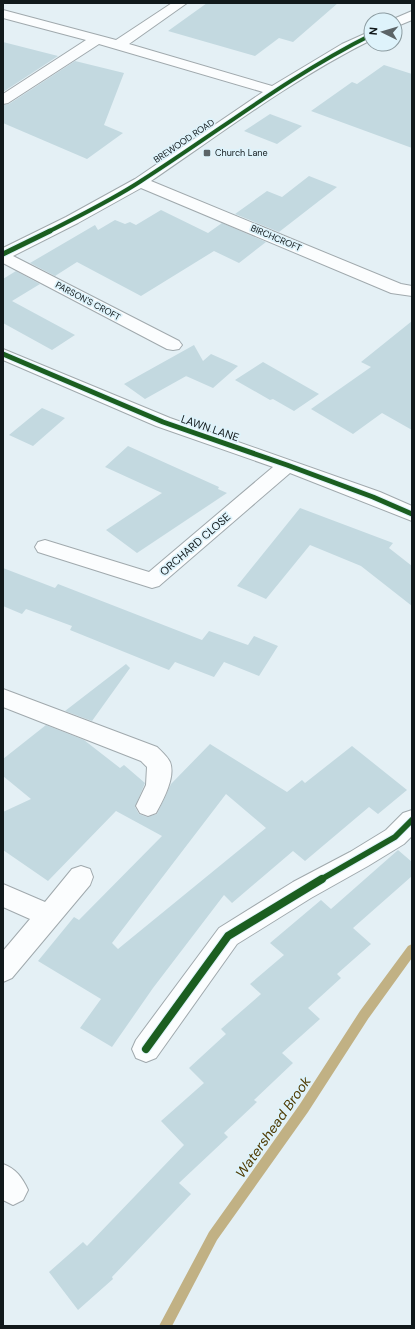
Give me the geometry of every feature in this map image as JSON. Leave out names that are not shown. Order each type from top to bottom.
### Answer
[{"type":"street","points":[[118,45],[181,3]]},
{"type":"street","points":[[3,14],[97,39],[274,91]]},
{"type":"street","points":[[3,100],[97,39]]},
{"type":"street","name":"BREWOOD ROAD","points":[[3,256],[140,182],[274,91],[363,39]]},
{"type":"street","name":"BIRCHCROFT","points":[[140,182],[397,288],[412,291]]},
{"type":"street","name":"PARSON'S CROFT","points":[[3,256],[173,345]]},
{"type":"street","name":"LAWN LANE","points":[[3,354],[164,422],[287,465],[373,497],[412,514]]},
{"type":"street","name":"ORCHARD CLOSE","points":[[45,547],[152,581],[287,465]]},
{"type":"street","points":[[3,698],[149,754],[159,764],[158,785],[148,806]]},
{"type":"street","points":[[146,1049],[228,936],[302,890],[359,859],[395,837],[412,820]]},
{"type":"street","points":[[3,970],[81,877]]},
{"type":"street","points":[[3,895],[48,915]]},
{"type":"building","points":[[207,3],[338,3],[293,42],[279,38],[255,56],[168,31]]},
{"type":"building","points":[[3,42],[58,56],[3,92]]},
{"type":"building","points":[[75,61],[124,73],[104,125],[123,133],[87,159],[3,123],[3,105],[9,104]]},
{"type":"building","points":[[384,65],[412,74],[412,148],[311,111],[352,82],[357,84]]},
{"type":"building","points":[[270,114],[302,126],[277,144],[244,131]]},
{"type":"building","points":[[309,176],[337,187],[279,232],[235,214],[267,191],[282,197]]},
{"type":"building","points":[[161,210],[208,233],[222,223],[266,242],[239,263],[214,251],[141,296],[77,262],[55,276],[30,263],[95,225],[98,230],[115,220],[125,224],[130,222],[136,225]]},
{"type":"building","points":[[16,271],[40,284],[12,301],[75,335],[52,350],[3,323],[3,279]]},
{"type":"building","points":[[412,321],[412,430],[382,413],[353,434],[311,409],[371,367],[361,362]]},
{"type":"building","points":[[194,345],[203,361],[211,354],[238,366],[213,388],[186,376],[145,399],[124,384]]},
{"type":"building","points":[[263,362],[319,394],[294,411],[273,399],[270,400],[235,380]]},
{"type":"building","points":[[42,408],[65,418],[33,446],[9,435]]},
{"type":"building","points":[[128,446],[219,487],[218,489],[227,493],[137,553],[106,530],[162,493],[105,467]]},
{"type":"building","points":[[300,508],[393,543],[389,548],[412,566],[412,606],[361,566],[310,545],[266,599],[237,586]]},
{"type":"building","points":[[3,568],[55,588],[58,584],[202,640],[209,631],[248,645],[254,636],[278,646],[259,676],[224,662],[214,677],[175,662],[169,670],[70,630],[72,626],[26,609],[22,614],[3,606]]},
{"type":"building","points":[[126,664],[130,668],[92,721],[65,711]]},
{"type":"building","points":[[46,725],[84,740],[120,768],[124,765],[145,783],[135,807],[139,814],[147,817],[157,814],[171,784],[210,744],[287,792],[302,780],[305,783],[352,746],[407,790],[378,814],[369,807],[305,861],[293,851],[232,903],[224,895],[153,988],[112,1047],[80,1028],[101,999],[38,961],[74,917],[79,920],[162,836],[116,811],[48,881],[3,850],[3,812],[31,799],[3,776],[3,759]],"holes":[[[226,794],[266,828],[118,949],[112,943]]]},
{"type":"building","points":[[398,850],[412,862],[412,876],[353,928],[371,944],[337,974],[341,978],[308,1008],[320,1019],[282,1053],[293,1063],[254,1100],[257,1102],[224,1133],[228,1137],[179,1183],[191,1194],[112,1277],[113,1279],[78,1310],[49,1272],[83,1242],[87,1246],[184,1145],[161,1121],[204,1083],[189,1068],[226,1034],[221,1029],[261,994],[250,984],[284,955],[270,943],[321,900],[331,909]]},
{"type":"waterway","name":"Watershead Brook","points":[[165,1326],[213,1236],[304,1108],[364,1015],[412,949]]},
{"type":"cycle path","points":[[3,254],[72,220],[140,182],[274,91],[363,39]]},
{"type":"cycle path","points":[[3,354],[163,422],[287,465],[373,497],[412,514]]},
{"type":"cycle path","points":[[146,1049],[228,936],[302,890],[359,859],[395,837],[412,820]]},
{"type":"place","name":"Church Lane","points":[[207,153]]}]
